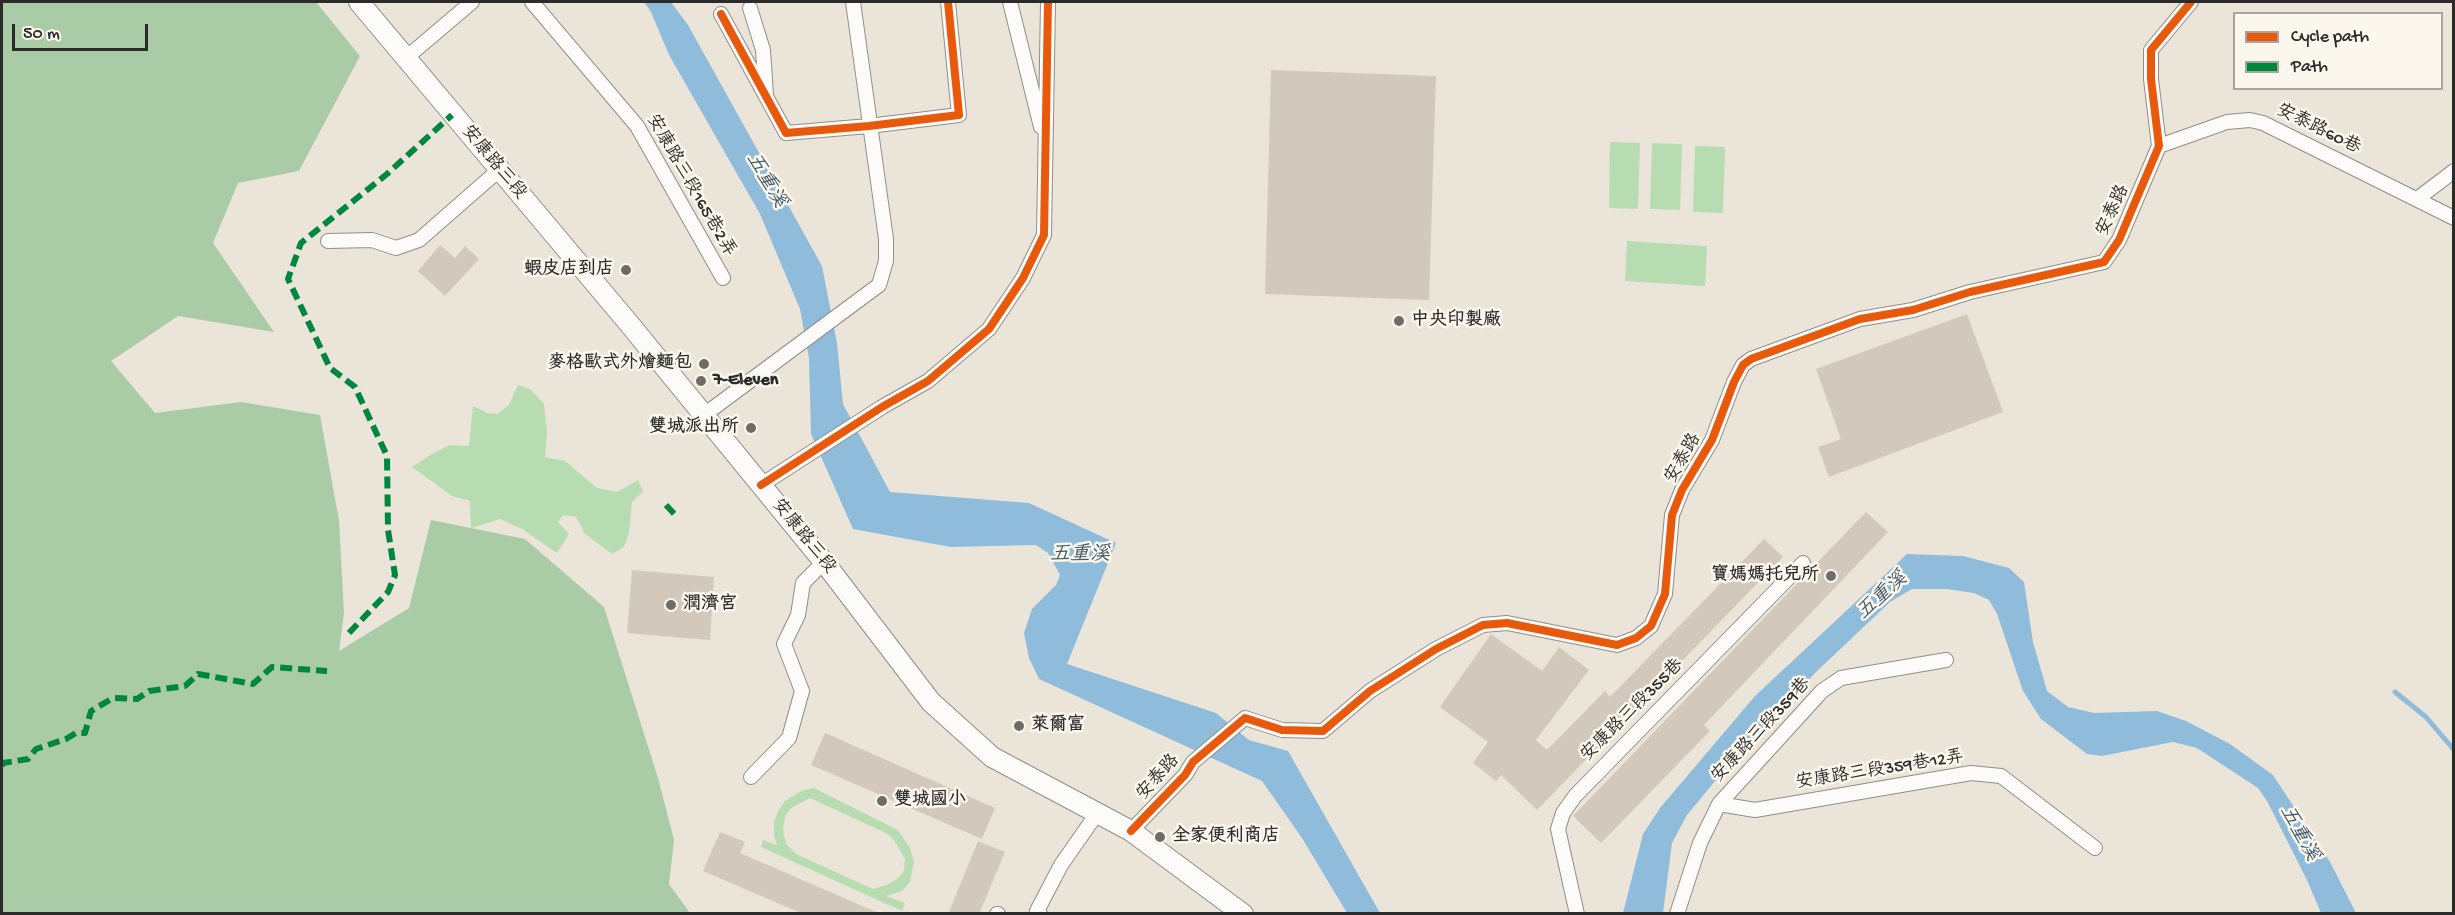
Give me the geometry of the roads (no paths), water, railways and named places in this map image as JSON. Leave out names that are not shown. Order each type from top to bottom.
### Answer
[{"type":"main road","name":"安康路三段","points":[[359,2],[704,415],[824,562],[931,702],[992,757],[1131,831],[1243,914]]},
{"type":"street","points":[[406,58],[472,2]]},
{"type":"street","name":"安康路三段165巷2弄","points":[[532,2],[637,126],[723,278]]},
{"type":"street","points":[[704,415],[879,285],[886,261],[886,239],[853,2]]},
{"type":"street","points":[[721,14],[786,133],[959,115],[948,2]]},
{"type":"street","points":[[1010,2],[1045,147]]},
{"type":"street","points":[[761,486],[882,407],[928,381],[989,329],[1023,278],[1044,235],[1048,2]]},
{"type":"street","name":"安泰路","points":[[1131,831],[1185,775],[1193,762],[1245,718],[1282,730],[1323,730],[1370,690],[1436,649],[1483,625],[1507,623],[1617,645],[1636,638],[1651,626],[1665,594],[1672,515],[1682,490],[1712,441],[1734,382],[1743,365],[1751,359],[1860,320],[1913,310],[1970,292],[2104,262],[2119,240],[2159,146],[2151,79],[2151,50],[2191,2]]},
{"type":"street","points":[[750,8],[763,50],[766,100]]},
{"type":"street","name":"安泰路60巷","points":[[2159,146],[2227,122],[2250,120],[2264,123],[2454,218]]},
{"type":"street","points":[[328,241],[372,240],[396,248],[418,240],[499,170]]},
{"type":"street","points":[[2417,199],[2454,171]]},
{"type":"street","points":[[751,777],[789,738],[802,691],[784,644],[798,615],[803,583],[824,562]]},
{"type":"street","name":"安康路三段355巷","points":[[1577,914],[1558,829],[1563,813],[1575,796],[1803,563]]},
{"type":"street","name":"安康路三段359巷","points":[[1677,914],[1700,843],[1719,804],[1822,691],[1841,678],[1946,660]]},
{"type":"street","name":"安康路三段359巷12弄","points":[[1719,804],[1755,810],[1971,774],[2001,776],[2095,848]]},
{"type":"street","points":[[1037,913],[1061,865],[1098,812]]},
{"type":"water","name":"五重溪","points":[[644,2],[671,2],[688,25],[822,266],[837,343],[843,404],[890,492],[1029,503],[1116,543],[1067,664],[1216,713],[1249,740],[1288,751],[1380,913],[1347,913],[1302,838],[1262,781],[1039,679],[1029,658],[1024,633],[1032,609],[1056,585],[1060,575],[1048,553],[1036,545],[951,547],[853,529],[811,434],[809,358],[800,309],[760,214],[669,55],[651,12]]},
{"type":"water","name":"五重溪","points":[[1907,554],[1963,556],[2009,568],[2024,582],[2033,642],[2047,691],[2068,707],[2094,713],[2157,711],[2186,721],[2230,744],[2273,775],[2330,862],[2356,913],[2321,913],[2307,880],[2267,801],[2258,788],[2197,748],[2173,742],[2102,756],[2087,754],[2041,719],[2023,691],[1997,614],[1989,600],[1974,593],[1947,589],[1912,589],[1890,602],[1815,673],[1725,769],[1687,815],[1672,843],[1663,913],[1623,913],[1643,834],[1660,808],[1755,696]]},
{"type":"waterway","points":[[2395,692],[2426,717],[2454,750]]},
{"type":"place","name":"蝦皮店到店","points":[[626,270]]},
{"type":"place","name":"中央印製廠","points":[[1399,321]]},
{"type":"place","name":"麥格歐式外燴麵包","points":[[704,364]]},
{"type":"place","name":"7-Eleven","points":[[701,381]]},
{"type":"place","name":"雙城派出所","points":[[751,428]]},
{"type":"place","name":"寶媽媽托兒所","points":[[1831,576]]},
{"type":"place","name":"潤濟宮","points":[[671,605]]},
{"type":"place","name":"萊爾富","points":[[1019,726]]},
{"type":"place","name":"雙城國小","points":[[882,801]]},
{"type":"place","name":"全家便利商店","points":[[1160,837]]}]
